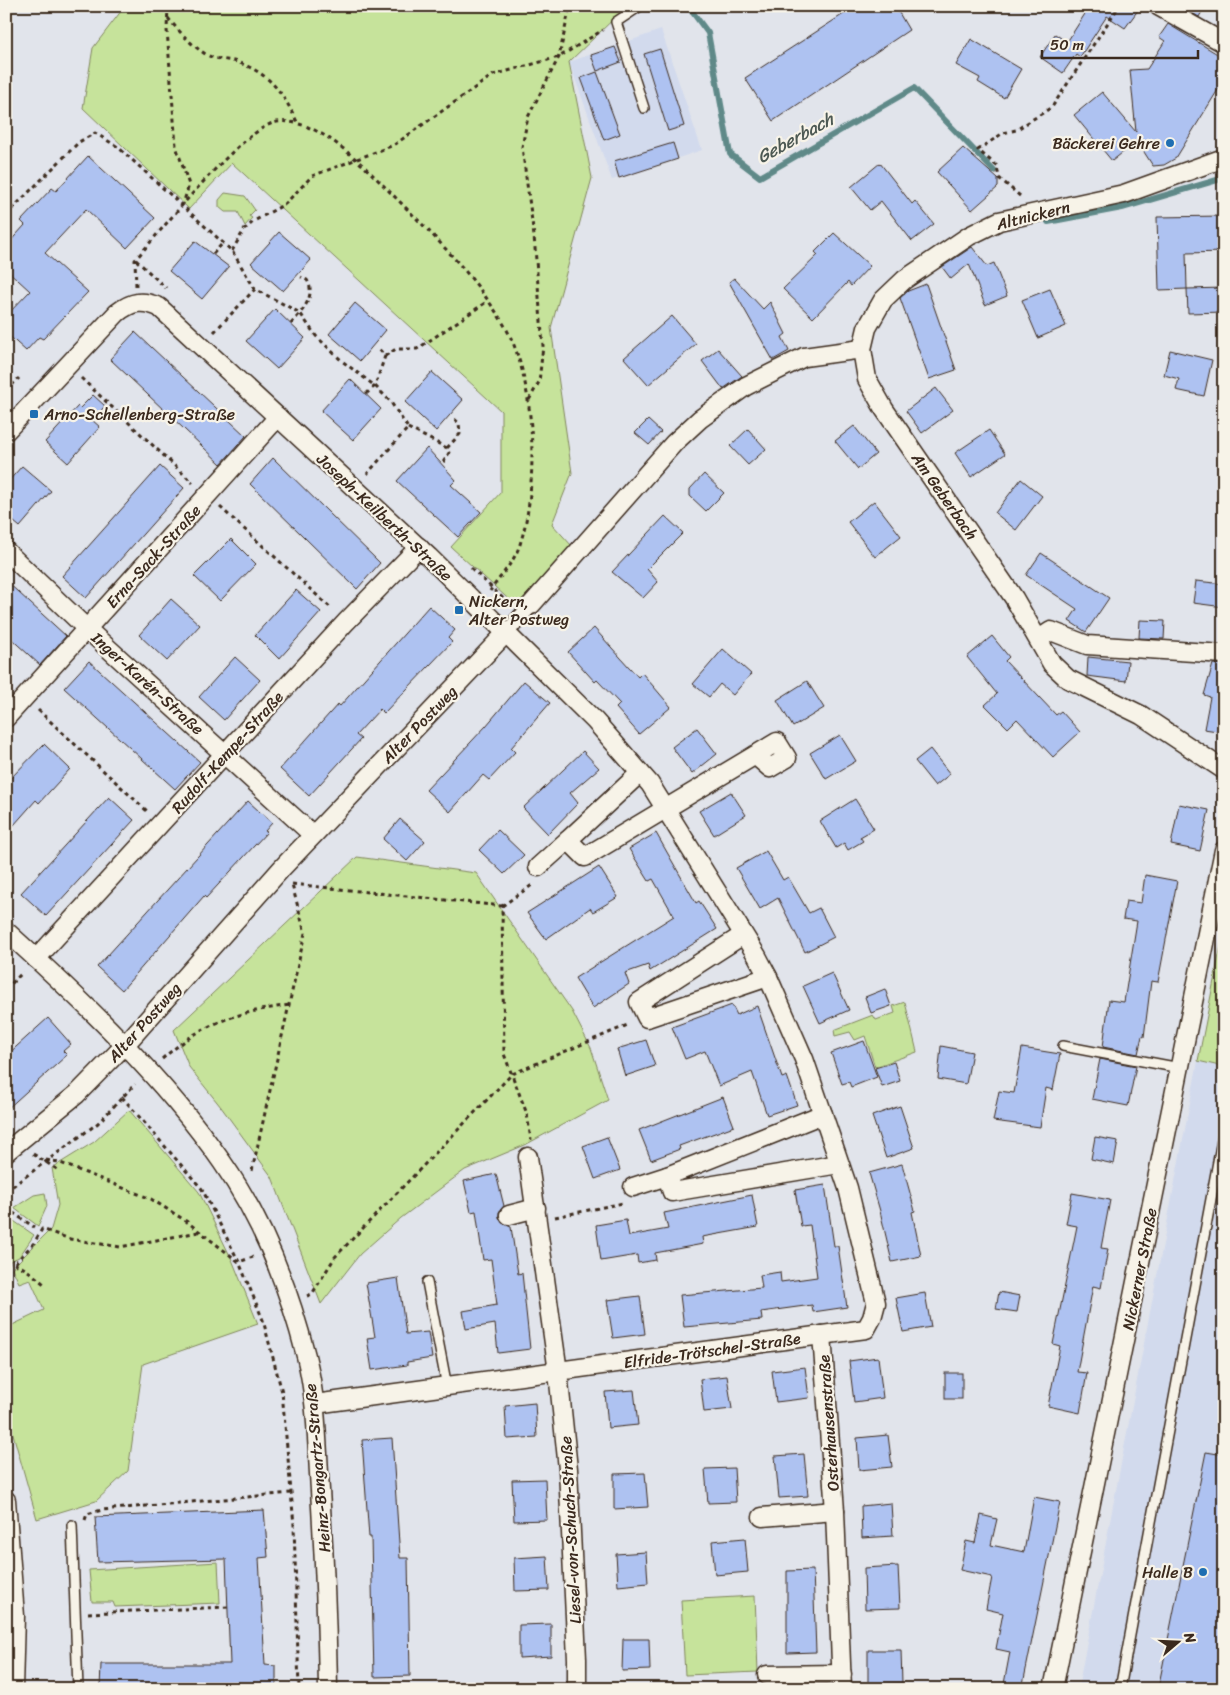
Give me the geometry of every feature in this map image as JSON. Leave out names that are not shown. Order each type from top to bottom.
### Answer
[{"type":"street","points":[[1158,6],[1224,43]]},
{"type":"street","name":"Altnickern","points":[[862,349],[867,328],[883,300],[904,280],[969,236],[999,221],[1124,194],[1224,158]]},
{"type":"street","points":[[6,431],[117,313],[136,302]]},
{"type":"street","name":"Joseph-Keilberth-Straße","points":[[136,302],[148,302],[159,307],[419,547],[596,721],[640,773],[666,809],[768,977],[804,1059],[848,1188],[876,1303],[872,1318],[866,1329]]},
{"type":"street","name":"Alter Postweg","points":[[12,1149],[77,1094],[124,1046],[313,834],[506,633],[674,443],[700,419],[746,386],[804,357],[862,349]]},
{"type":"street","name":"Am Geberbach","points":[[862,349],[867,379],[884,409],[960,518],[1052,664],[1068,679],[1141,715],[1224,770]]},
{"type":"street","name":"Erna-Sack-Straße","points":[[6,718],[278,417]]},
{"type":"street","name":"Rudolf-Kempe-Straße","points":[[36,959],[346,622],[419,547]]},
{"type":"street","name":"Inger-Karén-Straße","points":[[6,551],[87,628],[313,834]]},
{"type":"street","points":[[1038,639],[1051,631],[1087,645],[1224,654]]},
{"type":"street","points":[[568,840],[585,857],[755,755]]},
{"type":"street","points":[[538,867],[640,773]]},
{"type":"street","name":"Nickerner Straße","points":[[1054,1689],[1224,850]]},
{"type":"street","name":"Heinz-Bongartz-Straße","points":[[6,931],[124,1046],[197,1128],[223,1162],[245,1199],[270,1252],[290,1303],[306,1357],[315,1404],[327,1611],[328,1689]]},
{"type":"street","points":[[743,935],[639,1002],[647,1018],[768,977]]},
{"type":"street","points":[[631,1195],[667,1176],[824,1114]]},
{"type":"street","points":[[528,1157],[558,1372]]},
{"type":"street","points":[[667,1176],[672,1192],[839,1164]]},
{"type":"street","points":[[509,1215],[537,1215]]},
{"type":"street","name":"Elfride-Trötschel-Straße","points":[[315,1404],[866,1329]]},
{"type":"street","name":"Osterhausenstraße","points":[[767,1675],[842,1681],[835,1511],[822,1334]]},
{"type":"street","name":"Liesel-von-Schuch-Straße","points":[[558,1372],[568,1470],[577,1659],[576,1689]]},
{"type":"street","points":[[6,1500],[15,1616],[13,1689]]},
{"type":"street","name":"Osterhausenstraße","points":[[762,1517],[835,1511]]},
{"type":"lane","points":[[640,6],[616,22],[644,108]]},
{"type":"lane","points":[[1063,1046],[1180,1068]]},
{"type":"lane","points":[[1120,1689],[1224,1128]]},
{"type":"lane","points":[[427,1282],[447,1387]]},
{"type":"lane","points":[[72,1527],[78,1689]]},
{"type":"path","points":[[168,6],[168,48],[176,146],[189,185],[182,208]]},
{"type":"path","points":[[528,401],[539,382],[542,346],[534,236],[522,147],[528,117],[559,57],[570,6]]},
{"type":"path","points":[[1037,212],[999,178],[997,166],[978,150],[1003,133],[1016,130],[1052,107],[1119,6]]},
{"type":"path","points":[[168,18],[181,34],[208,55],[236,62],[261,72],[274,84],[290,107],[297,122]]},
{"type":"path","points":[[232,251],[244,230],[254,221],[285,204],[312,176],[394,145],[493,75],[559,57],[616,22]]},
{"type":"path","points":[[136,302],[135,260],[214,170],[261,129],[276,122],[297,122],[323,135],[356,158],[462,267],[504,324],[515,347],[528,401],[532,463],[522,540],[516,554],[479,606]]},
{"type":"path","points":[[6,215],[78,142],[95,133],[118,147],[182,208],[232,251],[255,289],[300,313],[316,336],[342,361],[376,386],[390,401],[408,428],[447,448],[449,453],[442,464]]},
{"type":"path","points":[[213,254],[223,243]]},
{"type":"path","points":[[291,324],[308,300],[311,291],[307,280],[301,277]]},
{"type":"path","points":[[201,346],[255,289]]},
{"type":"path","points":[[366,394],[376,386],[385,356],[396,349],[417,349],[488,300]]},
{"type":"path","points":[[377,347],[385,356]]},
{"type":"path","points":[[6,387],[8,389],[18,378]]},
{"type":"path","points":[[447,448],[460,434],[461,428],[453,418]]},
{"type":"path","points":[[355,488],[408,428]]},
{"type":"path","points":[[25,697],[161,824]]},
{"type":"path","points":[[245,1199],[305,933],[289,875],[282,868]]},
{"type":"path","points":[[292,884],[502,906],[504,1054],[527,1114],[533,1153],[528,1157]]},
{"type":"path","points":[[312,1294],[335,1257],[512,1074],[569,1051],[614,1029]]},
{"type":"path","points":[[122,1096],[202,1189],[239,1262],[263,1320],[282,1392],[294,1525],[299,1689]]},
{"type":"path","points":[[12,1149],[45,1160],[58,1162],[151,1199],[239,1262]]},
{"type":"path","points":[[45,1160],[60,1171]]},
{"type":"path","points":[[537,1215],[631,1195]]},
{"type":"path","points":[[6,1208],[34,1227]]},
{"type":"path","points":[[15,1263],[34,1243],[42,1229],[70,1238],[120,1248],[199,1232]]},
{"type":"path","points":[[239,1262],[270,1252]]},
{"type":"path","points":[[6,1262],[15,1263],[44,1284]]},
{"type":"path","points":[[72,1527],[83,1524],[87,1514],[102,1510],[291,1494]]},
{"type":"path","points":[[75,1614],[228,1607]]},
{"type":"shaded area","points":[[661,30],[702,150],[612,180],[569,62]]},
{"type":"shaded area","points":[[1198,1061],[1224,1067],[1224,1689],[1078,1689]]},
{"type":"green space","points":[[125,6],[627,6],[569,62],[592,178],[551,328],[572,473],[552,524],[572,546],[516,606],[451,547],[501,492],[501,411],[232,163],[189,209],[83,108],[93,48]]},
{"type":"green space","points":[[225,193],[245,196],[255,210],[249,216],[252,218],[245,226],[238,212],[225,212],[219,207],[219,200]]},
{"type":"green space","points":[[357,857],[476,873],[572,1011],[591,1048],[608,1100],[525,1145],[465,1170],[401,1218],[360,1254],[321,1304],[272,1177],[189,1067],[174,1030]]},
{"type":"green space","points":[[1224,930],[1224,1067],[1198,1061]]},
{"type":"green space","points":[[905,1002],[917,1052],[875,1067],[865,1036],[855,1040],[850,1032],[835,1036],[834,1030],[873,1015],[876,1020],[895,1013],[893,1006]]},
{"type":"green space","points":[[129,1110],[199,1192],[233,1262],[258,1324],[143,1364],[128,1471],[96,1501],[37,1519],[6,1409],[6,1328],[44,1310],[30,1279],[19,1283],[12,1268],[51,1229],[58,1205],[52,1168],[94,1142]]},
{"type":"green space","points":[[45,1193],[47,1206],[38,1226],[14,1208],[34,1195]]},
{"type":"green space","points":[[8,1217],[34,1235],[19,1257],[10,1261],[6,1260],[6,1221]]},
{"type":"green space","points":[[218,1562],[220,1603],[115,1607],[113,1602],[92,1602],[89,1570]]},
{"type":"green space","points":[[755,1596],[758,1672],[685,1675],[681,1600]]},
{"type":"building","points":[[856,6],[895,6],[909,30],[773,121],[745,78]]},
{"type":"building","points":[[1090,6],[1141,6],[1125,28],[1107,16],[1080,57],[1076,54],[1063,73],[1040,57],[1055,34],[1067,42]]},
{"type":"building","points":[[1180,6],[1205,6],[1199,17]]},
{"type":"building","points":[[1168,24],[1224,58],[1224,80],[1176,158],[1164,165],[1153,166],[1137,141],[1112,161],[1074,115],[1102,92],[1136,132],[1130,70],[1147,69],[1165,41],[1159,37]]},
{"type":"building","points":[[971,39],[1021,69],[1004,98],[978,82],[980,78],[956,65]]},
{"type":"building","points":[[615,47],[621,62],[597,71],[591,55]]},
{"type":"building","points":[[660,49],[684,126],[668,131],[644,54]]},
{"type":"building","points":[[597,72],[620,134],[604,140],[581,78]]},
{"type":"building","points":[[673,143],[678,159],[619,178],[614,161]]},
{"type":"building","points":[[963,148],[998,179],[998,187],[972,210],[937,172]]},
{"type":"building","points":[[88,156],[155,218],[127,248],[86,209],[45,253],[88,292],[43,339],[39,337],[26,351],[6,333],[6,316],[30,291],[6,269],[6,246],[25,225],[21,221],[52,188],[56,191]]},
{"type":"building","points":[[880,163],[912,204],[915,201],[934,224],[912,241],[881,201],[870,210],[851,187]]},
{"type":"building","points":[[1224,216],[1224,252],[1186,253],[1187,289],[1159,290],[1157,217]]},
{"type":"building","points":[[279,232],[311,260],[283,291],[251,263]]},
{"type":"building","points":[[834,233],[870,266],[851,286],[848,282],[813,318],[783,289],[818,255],[815,252]]},
{"type":"building","points":[[195,241],[229,267],[202,299],[169,271]]},
{"type":"building","points":[[972,247],[987,266],[994,263],[1007,296],[985,305],[969,264],[951,279],[942,267]]},
{"type":"building","points":[[734,278],[763,309],[770,302],[786,334],[782,337],[789,351],[773,360],[729,282]]},
{"type":"building","points":[[926,284],[956,370],[929,379],[900,298],[908,291]]},
{"type":"building","points":[[1224,288],[1224,312],[1188,313],[1187,289]]},
{"type":"building","points":[[1050,289],[1066,326],[1038,338],[1022,300]]},
{"type":"building","points":[[355,303],[386,330],[360,361],[329,334]]},
{"type":"building","points":[[275,309],[305,338],[277,369],[246,341]]},
{"type":"building","points":[[672,316],[696,344],[648,385],[624,358]]},
{"type":"building","points":[[135,332],[246,436],[221,464],[110,359]]},
{"type":"building","points":[[718,349],[742,376],[723,389],[702,361]]},
{"type":"building","points":[[1170,350],[1212,360],[1204,396],[1176,390],[1179,379],[1164,375]]},
{"type":"building","points":[[432,372],[463,400],[436,431],[405,402]]},
{"type":"building","points":[[350,379],[381,409],[353,440],[321,411]]},
{"type":"building","points":[[936,388],[953,410],[922,433],[906,411]]},
{"type":"building","points":[[93,395],[105,406],[92,420],[100,427],[68,463],[45,442],[78,406],[80,408]]},
{"type":"building","points":[[648,420],[661,432],[649,445],[635,433]]},
{"type":"building","points":[[854,426],[876,454],[858,469],[835,441]]},
{"type":"building","points":[[748,429],[766,449],[748,465],[730,446]]},
{"type":"building","points":[[989,430],[1005,454],[971,477],[955,453]]},
{"type":"building","points":[[427,448],[456,480],[451,485],[481,512],[458,537],[397,481]]},
{"type":"building","points":[[273,458],[380,563],[357,589],[250,484]]},
{"type":"building","points":[[22,466],[51,491],[20,527],[6,515],[6,484]]},
{"type":"building","points":[[160,466],[184,488],[86,598],[62,576]]},
{"type":"building","points":[[704,474],[724,493],[706,511],[690,496],[690,489]]},
{"type":"building","points":[[1021,479],[1042,496],[1016,530],[995,513]]},
{"type":"building","points":[[874,501],[901,536],[875,557],[848,522]]},
{"type":"building","points":[[665,516],[683,533],[647,569],[658,582],[643,598],[612,572]]},
{"type":"building","points":[[231,539],[256,564],[220,601],[194,576]]},
{"type":"building","points":[[1041,553],[1109,598],[1086,632],[1069,621],[1077,609],[1026,575]]},
{"type":"building","points":[[6,581],[66,636],[40,665],[6,634]]},
{"type":"building","points":[[1196,581],[1224,584],[1224,607],[1193,603]]},
{"type":"building","points":[[296,590],[321,612],[279,659],[255,635]]},
{"type":"building","points":[[171,599],[200,625],[167,661],[139,635]]},
{"type":"building","points":[[429,606],[455,630],[448,638],[452,642],[384,713],[380,709],[356,735],[361,739],[309,796],[280,769],[338,704],[340,706]]},
{"type":"building","points":[[1140,620],[1165,621],[1164,639],[1139,638]]},
{"type":"building","points":[[594,628],[638,677],[642,673],[671,707],[639,734],[616,708],[620,704],[597,680],[595,682],[568,652]]},
{"type":"building","points":[[992,636],[1009,657],[1005,661],[1056,715],[1061,711],[1080,732],[1053,757],[1017,719],[1008,728],[985,705],[997,694],[967,657]]},
{"type":"building","points":[[723,649],[751,674],[733,695],[720,684],[709,697],[693,684]]},
{"type":"building","points":[[235,657],[260,680],[224,720],[199,697]]},
{"type":"building","points":[[1088,657],[1128,661],[1126,681],[1087,676]]},
{"type":"building","points":[[89,661],[200,762],[175,789],[64,688]]},
{"type":"building","points":[[1213,664],[1224,665],[1224,732],[1204,729],[1210,697],[1204,695]]},
{"type":"building","points":[[524,681],[550,703],[511,748],[515,752],[489,780],[483,775],[450,812],[426,790],[486,726]]},
{"type":"building","points":[[807,681],[824,708],[793,727],[777,700]]},
{"type":"building","points":[[697,728],[717,754],[692,774],[672,747]]},
{"type":"building","points":[[840,735],[856,761],[826,779],[810,753]]},
{"type":"building","points":[[44,744],[70,769],[39,803],[36,800],[6,834],[6,783]]},
{"type":"building","points":[[930,749],[950,774],[935,786],[915,761]]},
{"type":"building","points":[[583,751],[599,768],[570,793],[578,803],[548,834],[523,808]]},
{"type":"building","points":[[731,792],[746,815],[714,835],[699,811]]},
{"type":"building","points":[[109,797],[134,820],[46,916],[21,893]]},
{"type":"building","points":[[855,799],[874,829],[860,837],[863,841],[848,850],[844,843],[836,848],[820,821]]},
{"type":"building","points":[[248,801],[272,823],[265,831],[267,832],[206,898],[204,896],[122,990],[97,967]]},
{"type":"building","points":[[1179,804],[1209,810],[1200,851],[1171,845]]},
{"type":"building","points":[[400,819],[425,841],[407,861],[383,839]]},
{"type":"building","points":[[498,830],[524,855],[504,874],[479,850]]},
{"type":"building","points":[[656,833],[696,903],[699,901],[717,929],[650,971],[648,965],[625,973],[629,984],[593,1008],[575,978],[674,916],[653,879],[649,881],[629,849]]},
{"type":"building","points":[[766,851],[783,880],[788,877],[809,913],[819,908],[834,937],[805,952],[778,898],[760,909],[736,868]]},
{"type":"building","points":[[599,867],[618,897],[593,912],[590,908],[546,939],[527,913]]},
{"type":"building","points":[[1145,875],[1177,881],[1158,982],[1151,981],[1144,1037],[1142,1036],[1138,1054],[1103,1047],[1109,1000],[1124,1002],[1137,921],[1123,919],[1126,901],[1141,903]]},
{"type":"building","points":[[832,973],[849,1010],[820,1023],[803,986]]},
{"type":"building","points":[[885,989],[891,1006],[871,1013],[865,997]]},
{"type":"building","points":[[732,1005],[737,1015],[757,1006],[782,1078],[787,1076],[797,1105],[767,1115],[752,1072],[719,1086],[705,1051],[685,1059],[672,1027]]},
{"type":"building","points":[[48,1018],[71,1044],[63,1051],[67,1055],[6,1110],[6,1056]]},
{"type":"building","points":[[646,1040],[655,1066],[625,1076],[617,1049]]},
{"type":"building","points":[[864,1041],[877,1077],[851,1087],[849,1082],[842,1084],[831,1053]]},
{"type":"building","points":[[941,1046],[972,1052],[966,1084],[938,1079]]},
{"type":"building","points":[[1022,1048],[1060,1054],[1053,1090],[1046,1088],[1040,1127],[993,1121],[999,1091],[1014,1093]]},
{"type":"building","points":[[1100,1059],[1136,1066],[1128,1106],[1092,1099]]},
{"type":"building","points":[[894,1062],[900,1081],[882,1087],[875,1068]]},
{"type":"building","points":[[723,1097],[734,1126],[679,1146],[680,1149],[651,1160],[639,1130]]},
{"type":"building","points":[[900,1106],[914,1148],[886,1158],[872,1116]]},
{"type":"building","points":[[607,1137],[620,1170],[595,1179],[583,1146]]},
{"type":"building","points":[[1095,1137],[1118,1141],[1114,1164],[1091,1159]]},
{"type":"building","points":[[902,1164],[915,1211],[912,1212],[921,1256],[892,1262],[869,1173]]},
{"type":"building","points":[[496,1174],[504,1206],[499,1212],[499,1217],[502,1223],[511,1227],[518,1274],[522,1273],[530,1349],[498,1353],[495,1324],[466,1329],[463,1311],[497,1305],[491,1259],[483,1260],[476,1211],[471,1212],[464,1181]]},
{"type":"building","points":[[825,1185],[834,1246],[838,1246],[847,1307],[813,1312],[812,1305],[761,1312],[762,1320],[684,1327],[680,1295],[762,1288],[760,1275],[780,1272],[781,1282],[817,1277],[810,1225],[801,1226],[795,1190]]},
{"type":"building","points":[[1072,1193],[1110,1200],[1101,1248],[1108,1249],[1101,1288],[1093,1286],[1077,1372],[1087,1373],[1080,1413],[1048,1406],[1060,1346],[1053,1344],[1077,1226],[1066,1224]]},
{"type":"building","points":[[752,1195],[758,1227],[702,1237],[703,1244],[655,1253],[656,1260],[638,1263],[637,1255],[601,1261],[596,1225],[626,1220],[629,1236],[668,1229],[664,1213]]},
{"type":"building","points":[[398,1278],[406,1334],[428,1332],[432,1358],[407,1362],[407,1365],[372,1370],[367,1338],[375,1337],[366,1283]]},
{"type":"building","points":[[999,1292],[1020,1296],[1017,1312],[996,1309]]},
{"type":"building","points":[[925,1293],[931,1327],[903,1332],[896,1298]]},
{"type":"building","points":[[640,1296],[645,1334],[613,1338],[607,1300]]},
{"type":"building","points":[[878,1357],[883,1398],[854,1402],[849,1361]]},
{"type":"building","points":[[805,1367],[809,1398],[776,1402],[772,1371]]},
{"type":"building","points":[[945,1373],[962,1373],[962,1399],[945,1399]]},
{"type":"building","points":[[727,1376],[732,1409],[704,1412],[700,1379]]},
{"type":"building","points":[[634,1390],[638,1425],[608,1428],[605,1392]]},
{"type":"building","points":[[535,1403],[537,1437],[507,1439],[505,1406]]},
{"type":"building","points":[[888,1435],[892,1467],[859,1470],[857,1438]]},
{"type":"building","points":[[392,1438],[400,1558],[408,1558],[410,1676],[374,1677],[371,1537],[369,1537],[362,1440]]},
{"type":"building","name":"Halle B","points":[[1206,1452],[1224,1455],[1224,1689],[1158,1689]]},
{"type":"building","points":[[804,1454],[808,1496],[779,1498],[775,1456]]},
{"type":"building","points":[[734,1468],[736,1502],[708,1503],[705,1469]]},
{"type":"building","points":[[645,1473],[648,1507],[614,1509],[614,1474]]},
{"type":"building","points":[[545,1479],[547,1520],[514,1521],[512,1480]]},
{"type":"building","points":[[1034,1497],[1060,1502],[1022,1689],[1003,1689],[1010,1652],[996,1649],[1003,1613],[986,1609],[992,1577],[960,1570],[966,1541],[975,1543],[981,1515],[997,1519],[991,1545],[1024,1552]]},
{"type":"building","points":[[891,1503],[893,1536],[862,1538],[861,1506]]},
{"type":"building","points":[[264,1510],[268,1557],[259,1558],[265,1665],[276,1666],[276,1689],[100,1689],[101,1664],[230,1664],[226,1559],[98,1562],[95,1517]]},
{"type":"building","points":[[745,1538],[748,1572],[715,1575],[712,1541]]},
{"type":"building","points":[[646,1552],[648,1583],[618,1586],[616,1554]]},
{"type":"building","points":[[547,1556],[549,1590],[515,1591],[514,1558]]},
{"type":"building","points":[[898,1566],[900,1608],[865,1609],[864,1568]]},
{"type":"building","points":[[813,1570],[816,1652],[787,1653],[787,1571]]},
{"type":"building","points":[[551,1624],[551,1656],[519,1658],[519,1625]]},
{"type":"building","points":[[623,1639],[649,1639],[650,1670],[622,1671]]},
{"type":"building","points":[[868,1650],[901,1650],[902,1683],[868,1684]]},
{"type":"waterway","name":"Geberbach","points":[[688,6],[708,33],[730,154],[760,177],[914,88],[994,171]]},
{"type":"waterway","name":"Geberbach","points":[[1048,222],[1122,208],[1224,178]]},
{"type":"place","name":"Bäckerei Gehre","points":[[1170,143]]},
{"type":"place","name":"Arno-Schellenberg-Straße","points":[[34,414]]},
{"type":"place","name":"Nickern, Alter Postweg","points":[[459,610]]},
{"type":"place","name":"Halle B","points":[[1203,1572]]}]
